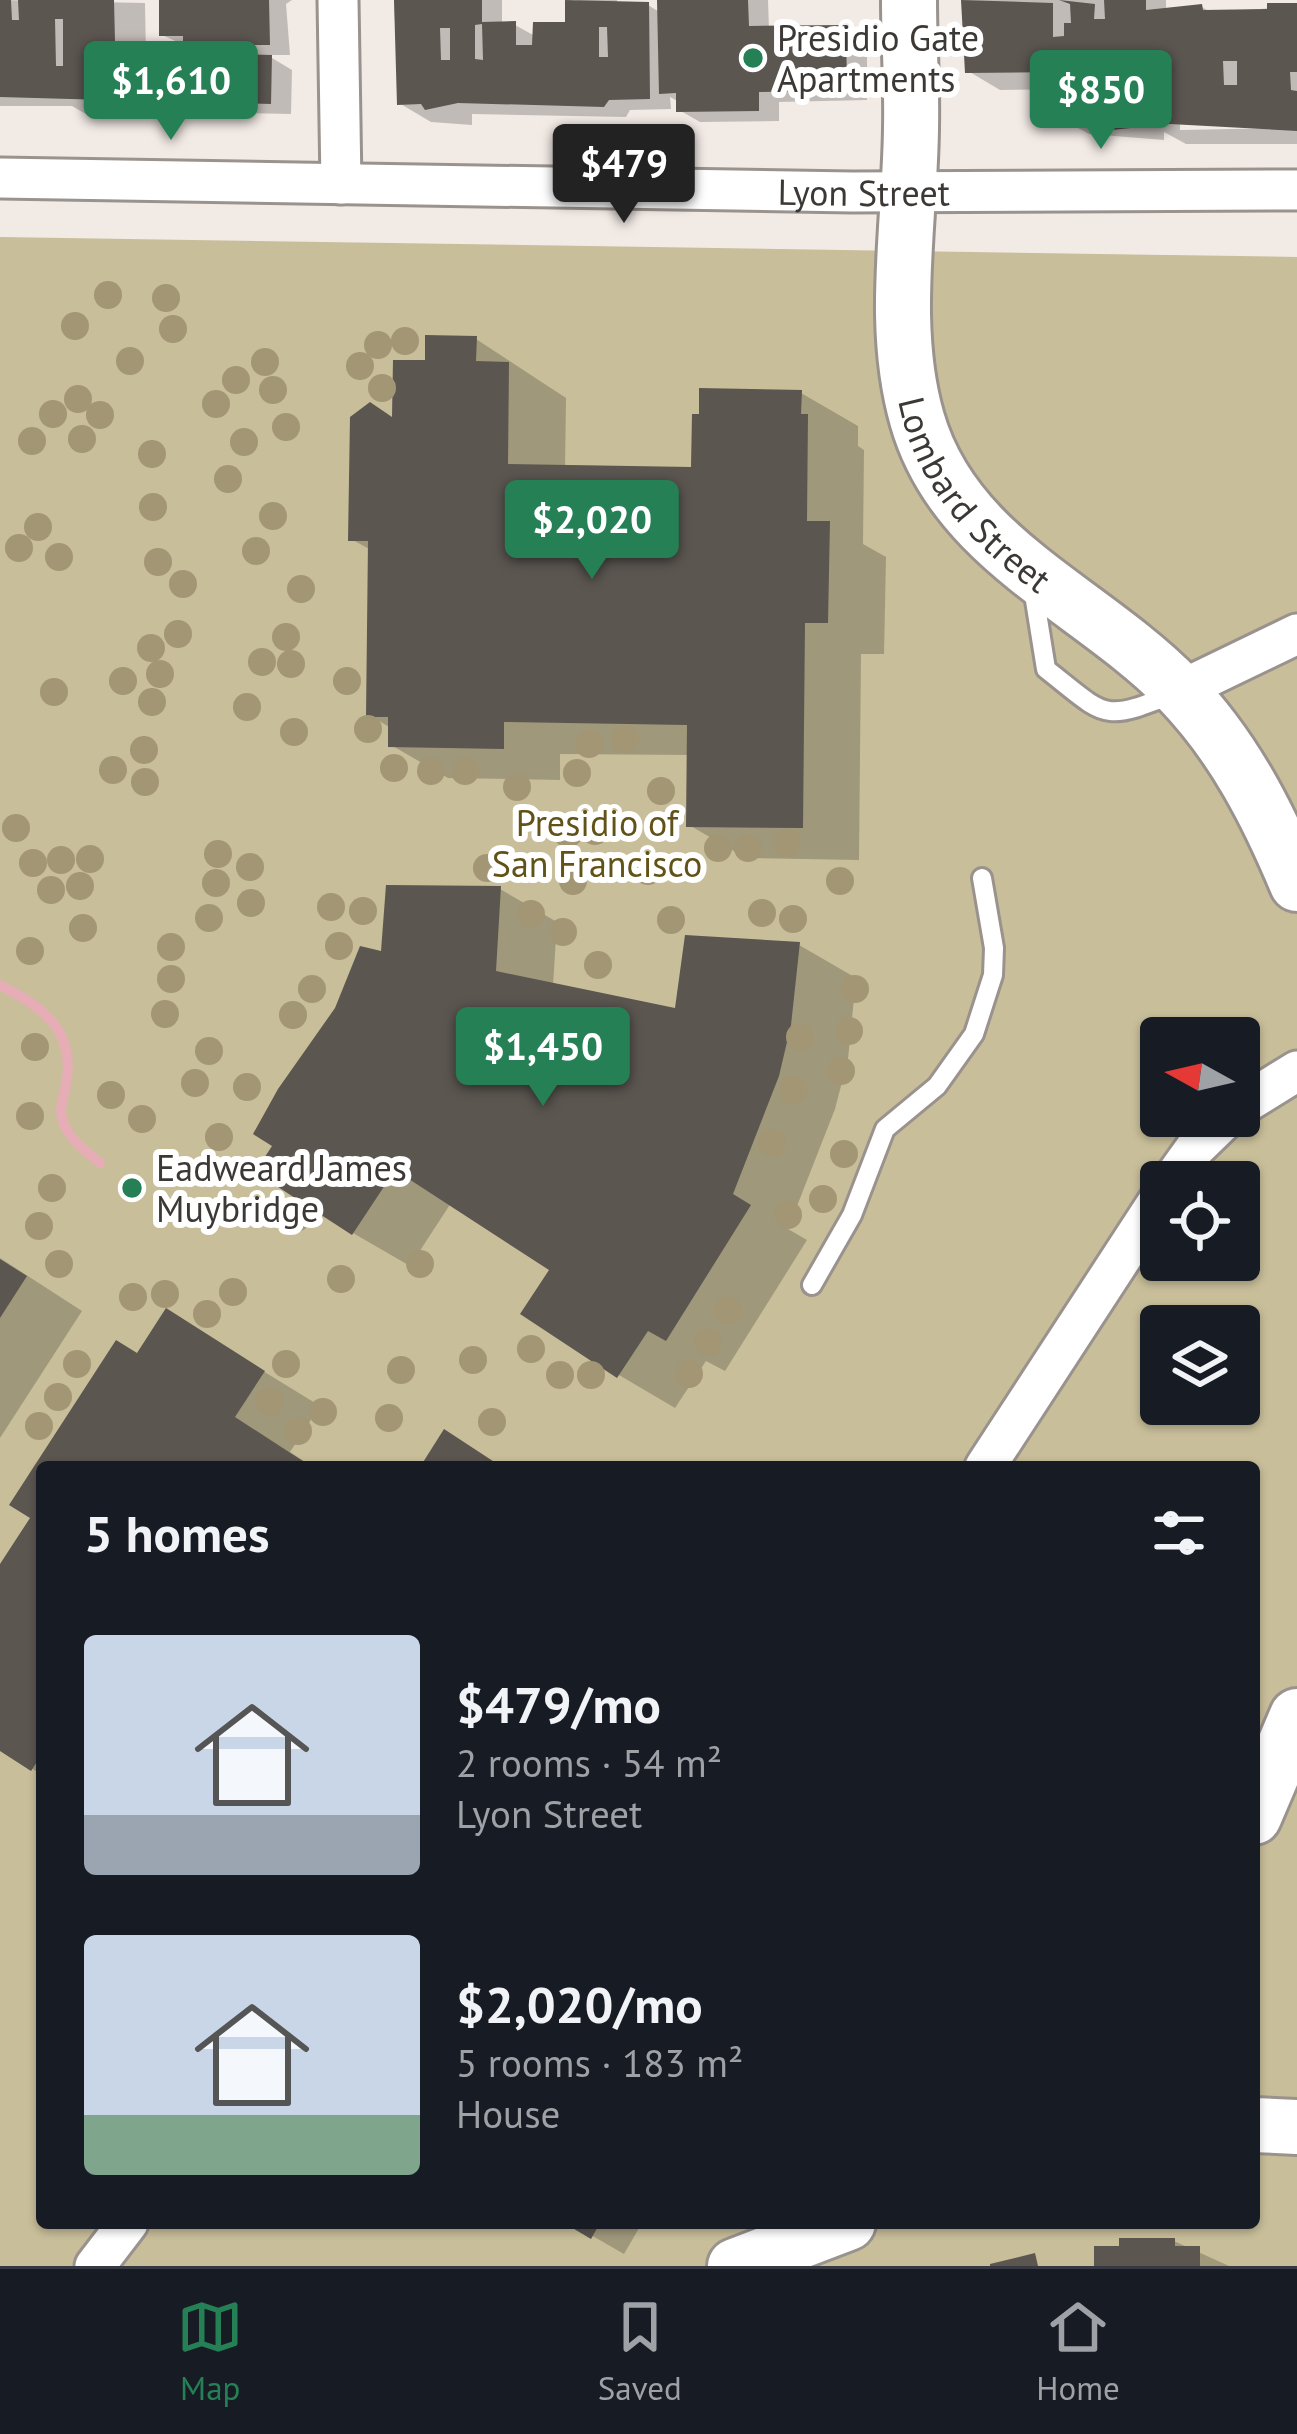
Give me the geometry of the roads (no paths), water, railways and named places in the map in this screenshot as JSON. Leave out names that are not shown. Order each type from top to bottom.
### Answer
[{"type":"street","points":[[338,0],[341,184]]},
{"type":"street","name":"Lombard Street","points":[[909,0],[904,312],[916,418],[941,476],[960,504],[1032,572],[1179,691],[1245,775],[1297,884]]},
{"type":"street","name":"Lyon Street","points":[[0,178],[907,191],[1297,190]]},
{"type":"street","points":[[1179,691],[1297,634]]},
{"type":"street","points":[[1260,1094],[1297,1071]]},
{"type":"street","points":[[1186,1161],[1206,1137]]},
{"type":"street","points":[[989,1461],[1140,1229]]},
{"type":"street","points":[[1260,1802],[1297,1716]]},
{"type":"street","points":[[1260,2125],[1297,2127]]},
{"type":"street","points":[[95,2266],[123,2229]]},
{"type":"street","points":[[735,2266],[832,2229]]},
{"type":"lane","points":[[812,1285],[852,1215],[885,1129],[937,1086],[974,1034],[993,975],[993,924],[982,878]]},
{"type":"waterway","points":[[0,985],[30,1002],[61,1035],[68,1066],[63,1121],[74,1139],[100,1163]]},
{"type":"place","name":"Presidio Gate Apartments","points":[[753,58]]},
{"type":"place","name":"Eadweard James Muybridge","points":[[132,1188]]},
{"type":"park label","name":"Presidio of San Francisco","points":[[597,842]]}]
